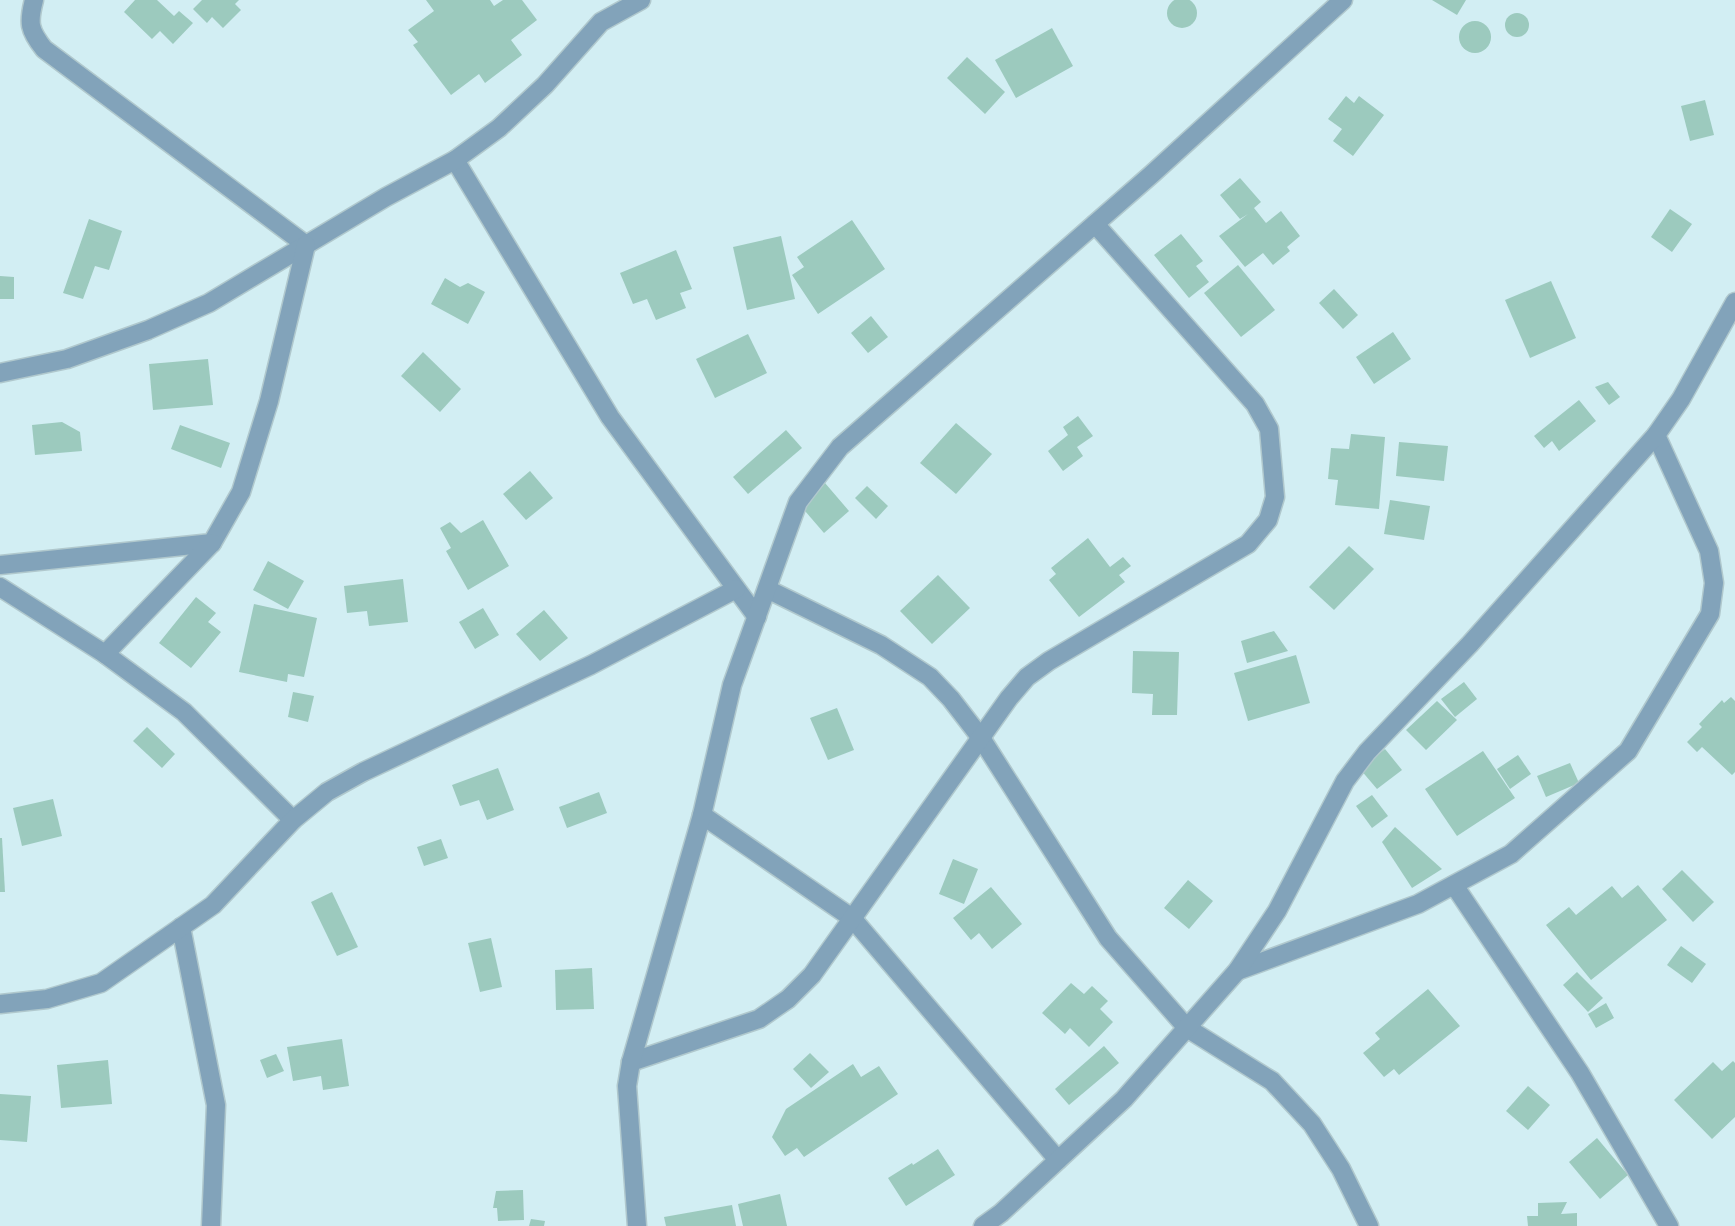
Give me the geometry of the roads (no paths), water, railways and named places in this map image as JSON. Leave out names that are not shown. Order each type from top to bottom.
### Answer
[{"type":"street","points":[[34,0],[29,18],[33,35],[44,48],[306,244]]},
{"type":"street","points":[[0,373],[67,359],[148,330],[209,303],[386,197],[455,160],[500,128],[545,85],[601,22],[641,0]]},
{"type":"street","points":[[637,1226],[627,1086],[631,1062],[702,815],[732,685],[798,502],[840,447],[1095,224],[1343,0]]},
{"type":"street","points":[[455,160],[610,417],[757,617]]},
{"type":"street","points":[[631,1062],[759,1019],[788,999],[812,975],[1009,698],[1027,677],[1049,661],[1248,544],[1268,520],[1275,497],[1269,429],[1255,404],[1095,224]]},
{"type":"street","points":[[105,654],[212,543],[242,492],[269,401],[306,244]]},
{"type":"street","points":[[983,1226],[1001,1213],[1124,1099],[1237,971],[1277,911],[1345,781],[1367,752],[1470,644],[1656,435],[1681,399],[1735,302]]},
{"type":"street","points":[[1237,971],[1418,904],[1511,854],[1628,751],[1710,614],[1714,583],[1709,551],[1656,435]]},
{"type":"street","points":[[0,566],[212,543]]},
{"type":"street","points":[[0,587],[105,654],[184,712],[292,820]]},
{"type":"street","points":[[0,1004],[47,999],[101,983],[213,905],[292,820],[327,792],[363,772],[591,665],[736,589]]},
{"type":"street","points":[[767,589],[881,645],[930,677],[951,699],[981,738],[1108,938],[1187,1028],[1272,1081],[1312,1124],[1341,1169],[1370,1226]]},
{"type":"street","points":[[702,815],[852,918],[1058,1160]]},
{"type":"street","points":[[1454,885],[1580,1073],[1669,1226]]},
{"type":"street","points":[[181,927],[216,1106],[211,1226]]}]
